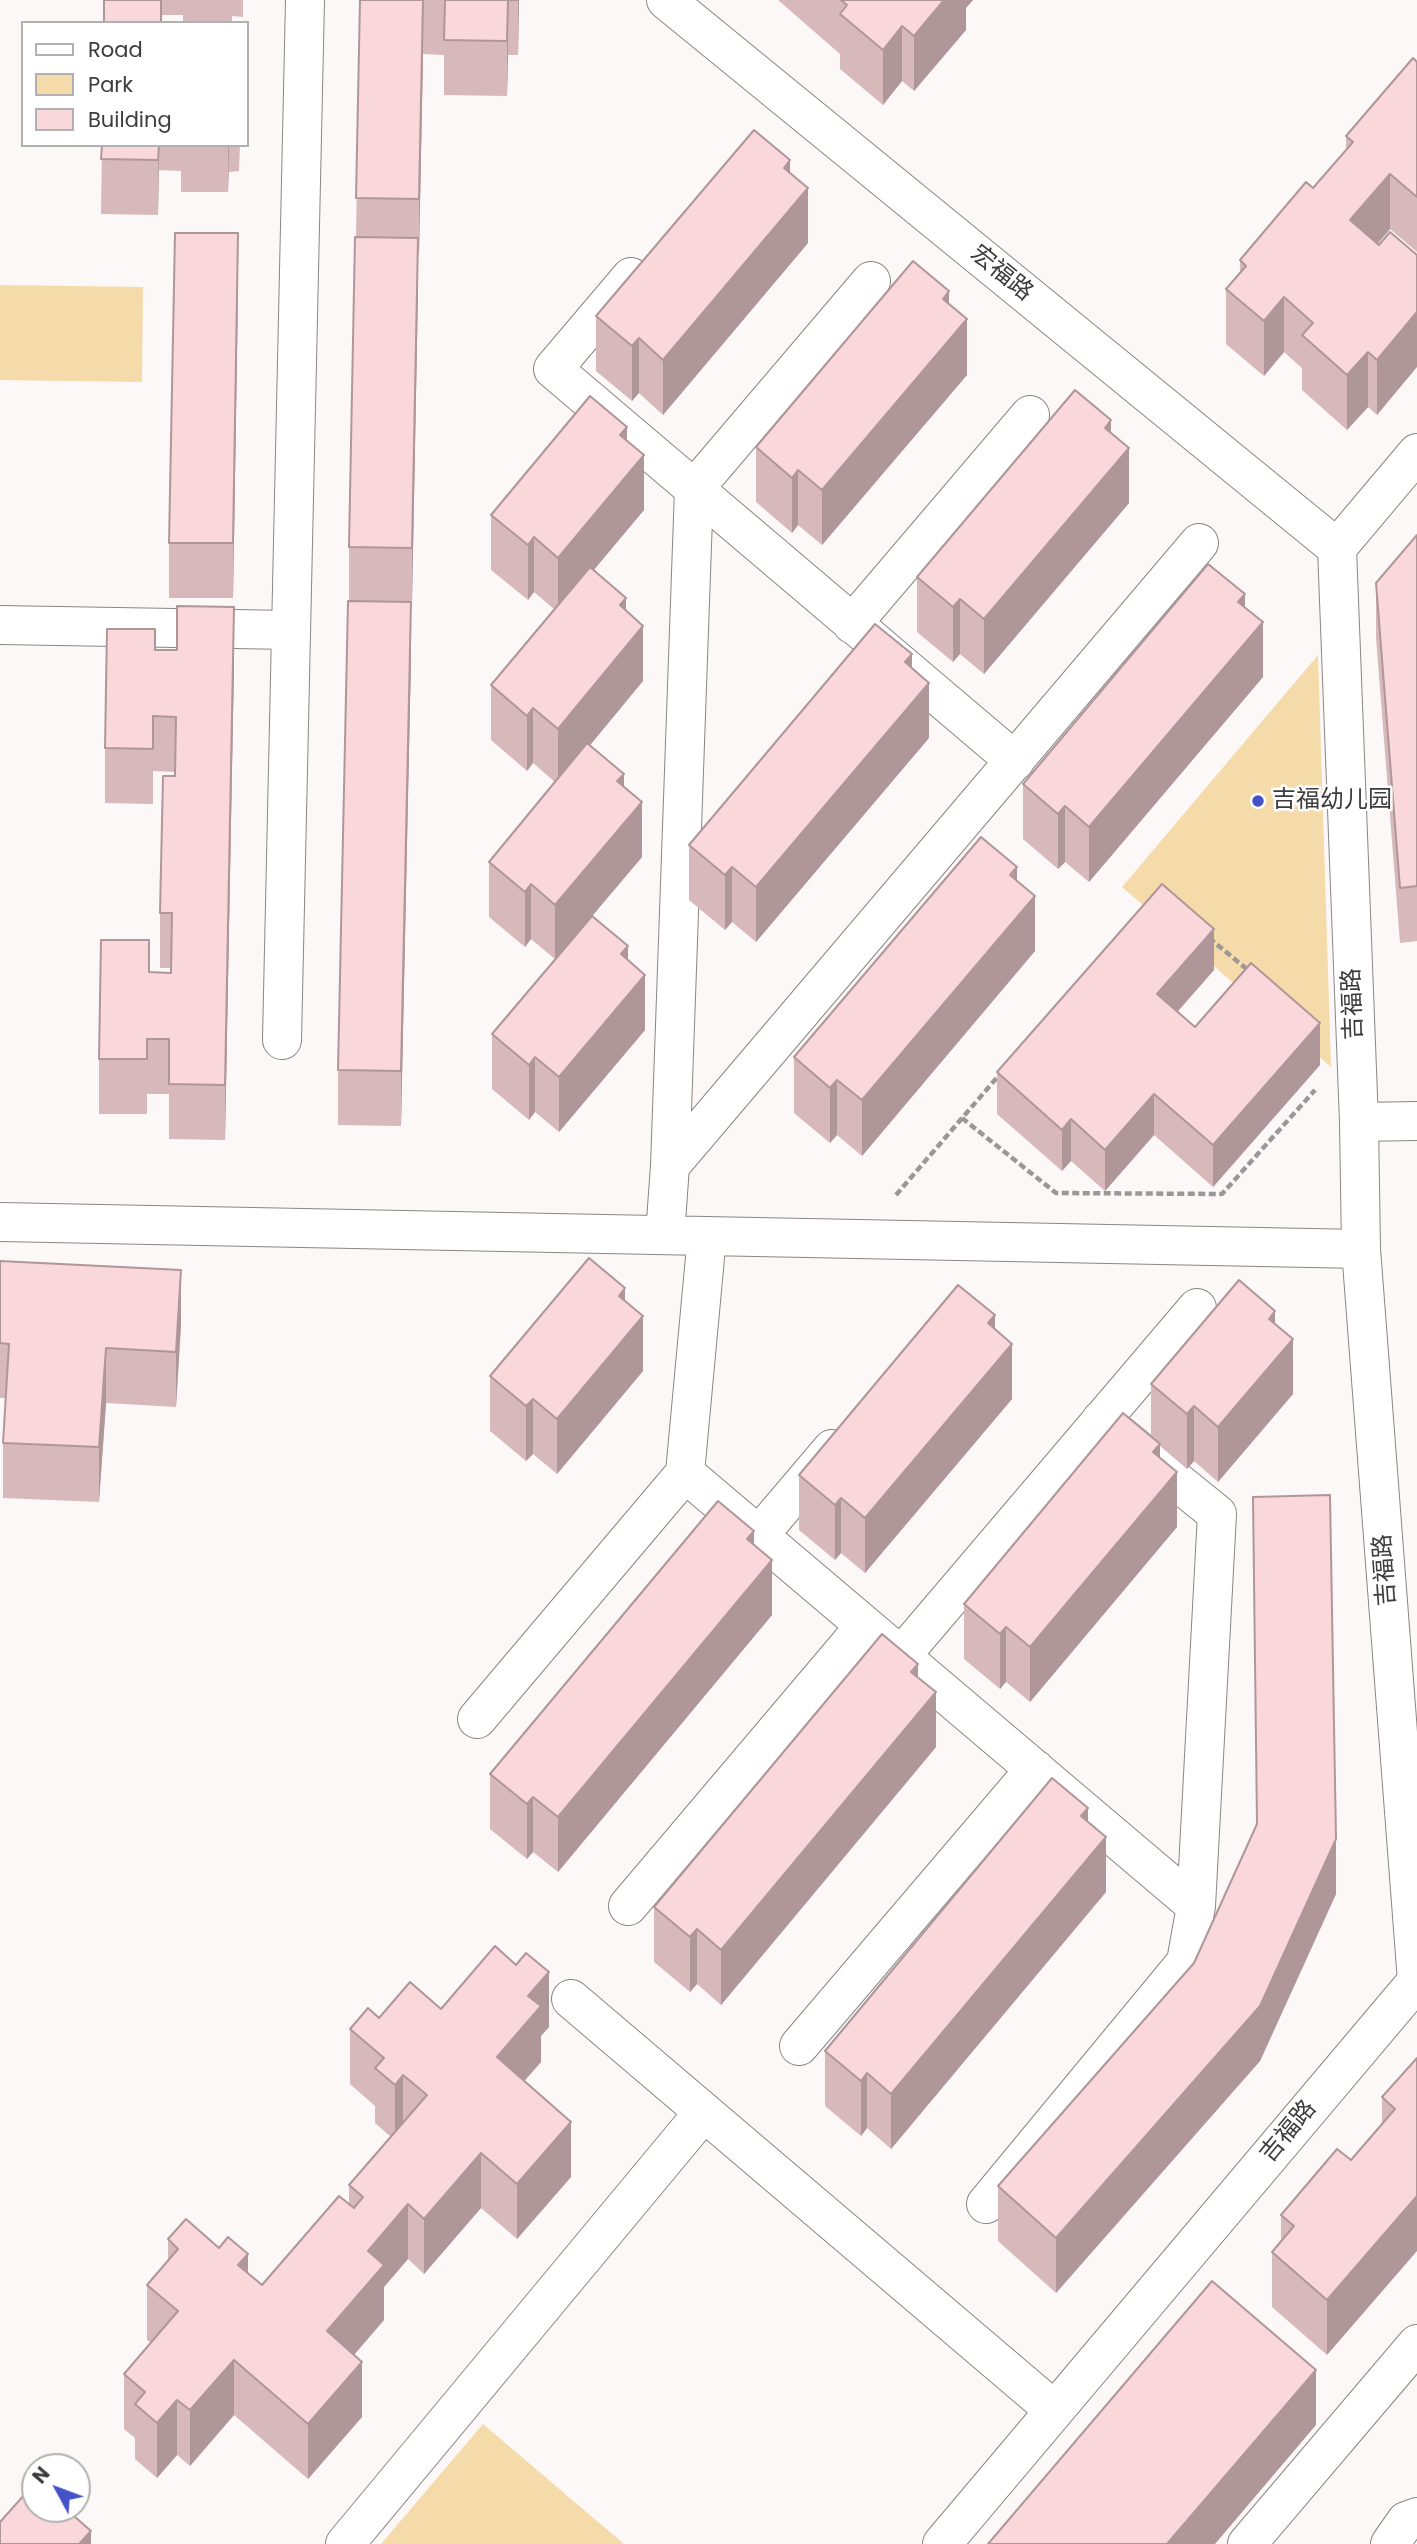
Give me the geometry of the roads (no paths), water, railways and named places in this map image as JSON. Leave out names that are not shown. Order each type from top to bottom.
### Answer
[{"type":"street","points":[[282,1040],[305,0]]},
{"type":"street","name":"宏福路","points":[[666,0],[1336,548]]},
{"type":"street","points":[[651,253],[553,369],[1015,761]]},
{"type":"street","points":[[666,1235],[694,489],[871,281]]},
{"type":"street","points":[[852,624],[1030,415]]},
{"type":"street","points":[[1336,548],[1417,453]]},
{"type":"street","points":[[670,1166],[1199,543]]},
{"type":"street","name":"吉福路","points":[[942,2544],[1417,1981],[1408,1722],[1361,1249],[1359,1122],[1336,548]]},
{"type":"street","points":[[0,625],[291,630]]},
{"type":"street","points":[[1359,1122],[1417,1121]]},
{"type":"street","points":[[0,1222],[1361,1249]]},
{"type":"street","points":[[477,1719],[685,1473],[707,1236]]},
{"type":"street","points":[[901,1656],[1196,1308]]},
{"type":"street","points":[[759,1535],[857,1420]]},
{"type":"street","points":[[986,2204],[1186,1962],[1196,1906],[1217,1514],[1101,1420]]},
{"type":"street","points":[[685,1473],[1196,1906]]},
{"type":"street","points":[[628,1906],[865,1626]]},
{"type":"street","points":[[799,2046],[1035,1769]]},
{"type":"street","points":[[571,2000],[1054,2410]]},
{"type":"street","points":[[345,2544],[704,2112]]},
{"type":"street","points":[[1247,2544],[1417,2344]]},
{"type":"street","points":[[1390,2544],[1406,2521],[1417,2517]]},
{"type":"place","name":"吉福幼儿园","points":[[1258,801]]}]
